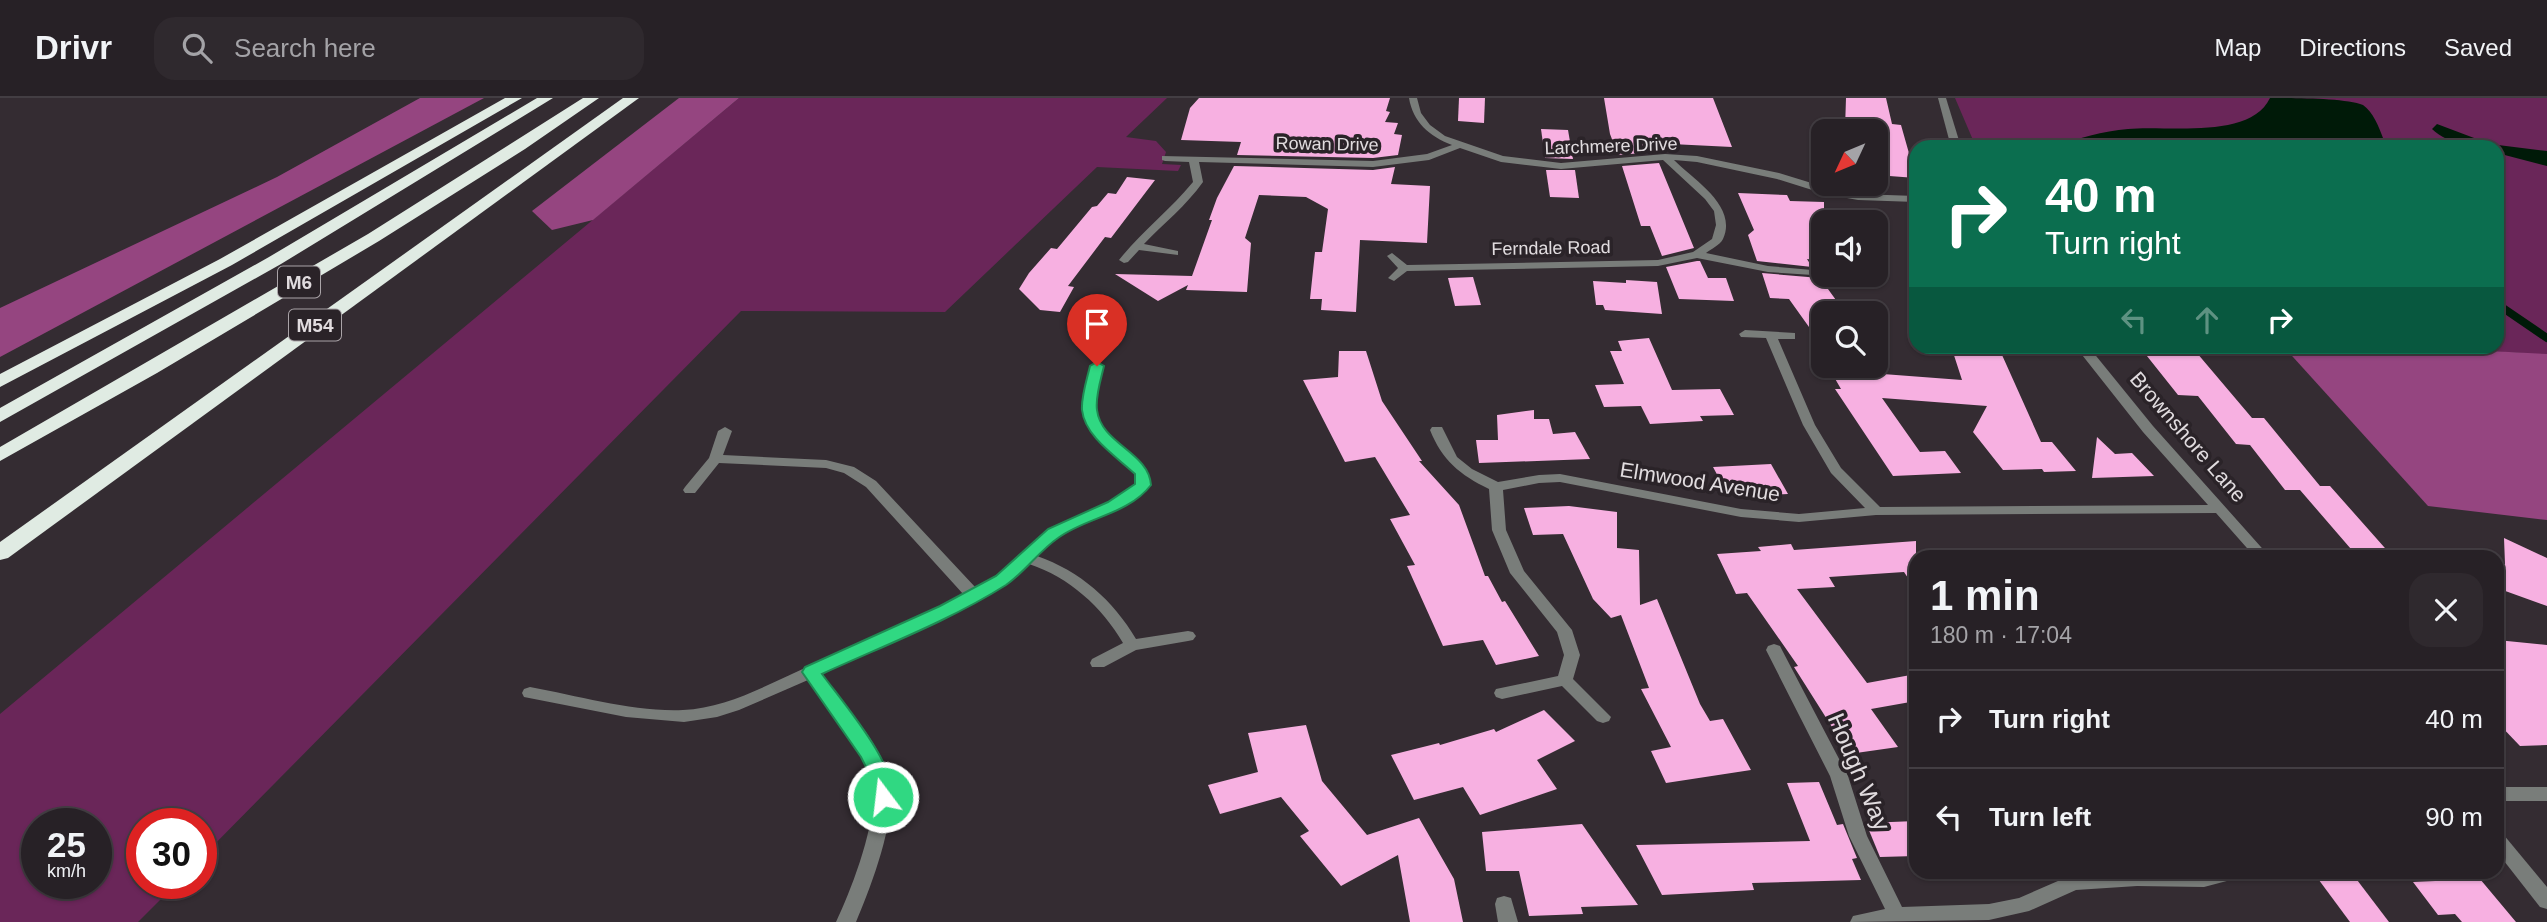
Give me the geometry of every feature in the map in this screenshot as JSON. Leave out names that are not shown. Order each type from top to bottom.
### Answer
[{"type":"highway","points":[[0,381],[226,262],[514,98]]},
{"type":"highway","name":"M6","points":[[0,416],[149,334],[546,98]]},
{"type":"highway","name":"M6","points":[[0,454],[178,354],[383,232],[477,175],[592,98]]},
{"type":"highway","points":[[285,347],[323,307],[579,124],[610,98]]},
{"type":"highway","name":"M54","points":[[0,553],[632,98]]},
{"type":"highway","points":[[0,391],[129,327],[307,230],[371,204]]},
{"type":"street","name":"Larchmere Drive","points":[[1413,98],[1416,113],[1427,127],[1459,145],[1501,159],[1551,165],[1665,157],[1734,166],[1858,197],[1909,199]]},
{"type":"street","points":[[1942,98],[1954,140]]},
{"type":"street","name":"Rowan Drive","points":[[1165,158],[1373,164],[1429,157],[1459,145]]},
{"type":"street","points":[[1665,157],[1709,197],[1720,211],[1721,225],[1717,240],[1697,255]]},
{"type":"street","points":[[1124,260],[1140,247],[1198,182],[1193,159]]},
{"type":"street","points":[[1140,247],[1174,253]]},
{"type":"street","name":"Ferndale Road","points":[[1404,268],[1658,263],[1697,255],[1768,269],[1811,273]]},
{"type":"street","points":[[1392,256],[1404,268],[1394,278]]},
{"type":"street","points":[[1745,334],[1791,336]]},
{"type":"street","points":[[1771,336],[1816,436],[1836,470],[1876,511]]},
{"type":"street","name":"Brownshore Lane","points":[[2087,354],[2148,429],[2257,550]]},
{"type":"street","points":[[530,693],[653,714],[685,716],[715,711],[746,701],[811,672],[1002,580],[1053,533],[1113,506],[1143,485],[1142,473],[1099,432],[1092,421],[1089,408],[1097,366]]},
{"type":"street","points":[[1437,430],[1443,449],[1452,461],[1465,472],[1496,487],[1499,530],[1517,573],[1544,603],[1568,642],[1572,654],[1565,680]]},
{"type":"street","points":[[690,490],[715,459],[725,431]]},
{"type":"street","points":[[715,459],[826,464],[849,470],[871,484],[973,595]]},
{"type":"street","name":"Elmwood Avenue","points":[[1496,487],[1560,478],[1741,513],[1799,518],[1876,511],[2220,509]]},
{"type":"street","points":[[1027,558],[1059,569],[1076,580],[1124,630],[1132,645]]},
{"type":"street","points":[[1098,663],[1132,645],[1188,636]]},
{"type":"street","name":"Hough Way","points":[[1774,650],[1839,776],[1858,836],[1897,915]]},
{"type":"street","points":[[811,672],[868,752],[881,777],[881,817],[846,922]]},
{"type":"street","points":[[1502,693],[1565,680]]},
{"type":"street","points":[[1565,680],[1603,717]]},
{"type":"street","points":[[2504,794],[2547,794]]},
{"type":"street","points":[[2504,848],[2547,901]]},
{"type":"street","points":[[1860,922],[1897,915],[1989,912],[2022,905],[2074,882],[2121,879]]},
{"type":"shaded area","points":[[420,98],[484,98],[0,357],[0,308],[277,177]]},
{"type":"shaded area","points":[[679,98],[739,98],[593,220],[552,230],[532,211]]},
{"type":"shaded area","points":[[739,98],[1167,98],[1126,137],[1156,141],[1166,152],[1162,164],[1181,165],[1178,171],[1097,167],[945,312],[741,311],[217,842],[217,808],[126,808],[126,899],[161,899],[138,922],[0,922],[0,714]]},
{"type":"shaded area","points":[[1955,98],[2547,98],[2547,367],[2523,353],[2504,352],[2504,140],[1973,140]]},
{"type":"shaded area","points":[[2270,98],[2355,103],[2367,108],[2383,138],[2075,140],[2119,130],[2227,125],[2245,120],[2260,111]]},
{"type":"shaded area","points":[[2437,124],[2479,140],[2449,140],[2432,129]]},
{"type":"shaded area","points":[[2504,146],[2547,151],[2547,166],[2504,155]]},
{"type":"shaded area","points":[[2504,352],[2547,354],[2547,520],[2428,506],[2290,354],[2504,354]]},
{"type":"building","points":[[1199,98],[1390,98],[1386,111],[1390,112],[1385,122],[1398,123],[1394,134],[1402,135],[1398,155],[1373,158],[1237,155],[1241,142],[1181,140],[1190,108]]},
{"type":"building","points":[[1459,98],[1485,98],[1484,123],[1458,121]]},
{"type":"building","points":[[1604,98],[1713,98],[1732,147],[1651,143],[1654,152],[1618,155],[1610,134]]},
{"type":"building","points":[[1846,98],[1886,98],[1892,124],[1901,125],[1909,153],[1909,177],[1888,176],[1888,119],[1845,119]]},
{"type":"building","points":[[1541,129],[1568,130],[1573,159],[1545,158]]},
{"type":"building","points":[[1659,163],[1694,248],[1662,256],[1650,226],[1641,226],[1622,166]]},
{"type":"building","points":[[1234,166],[1373,170],[1395,167],[1391,184],[1430,186],[1427,243],[1360,240],[1356,312],[1321,310],[1322,299],[1310,299],[1315,252],[1322,252],[1328,209],[1306,197],[1259,195],[1245,238],[1251,243],[1247,292],[1186,290],[1188,285],[1158,301],[1115,274],[1192,276],[1217,198]]},
{"type":"building","points":[[1546,170],[1575,170],[1579,198],[1550,197]]},
{"type":"building","points":[[1127,177],[1155,180],[1111,238],[1105,237],[1068,286],[1074,287],[1060,312],[1040,310],[1019,289],[1029,273],[1051,248],[1057,249],[1092,207],[1097,206],[1108,193],[1116,194]]},
{"type":"building","points":[[1738,193],[1787,195],[1790,201],[1824,202],[1824,210],[1811,210],[1811,259],[1807,259],[1811,267],[1757,261],[1748,235],[1754,230]]},
{"type":"building","points":[[1700,261],[1708,278],[1726,278],[1734,301],[1679,299],[1666,267]]},
{"type":"building","points":[[1762,273],[1811,277],[1811,287],[1827,287],[1837,301],[1811,301],[1811,330],[1789,299],[1770,298]]},
{"type":"building","points":[[1473,277],[1481,305],[1455,306],[1448,278]]},
{"type":"building","points":[[1626,280],[1657,282],[1662,314],[1605,310],[1603,305],[1596,305],[1593,281],[1626,283]]},
{"type":"building","points":[[1649,338],[1672,390],[1720,389],[1734,415],[1700,416],[1703,421],[1650,424],[1641,406],[1604,407],[1595,385],[1624,384],[1610,351],[1622,351],[1618,341]]},
{"type":"building","points":[[1339,351],[1366,351],[1382,401],[1422,461],[1419,461],[1459,505],[1485,576],[1488,576],[1502,602],[1505,601],[1539,656],[1496,665],[1483,640],[1443,646],[1407,566],[1415,565],[1390,519],[1410,515],[1375,457],[1345,462],[1303,380],[1338,377]]},
{"type":"building","points":[[1954,354],[2002,354],[2041,442],[2052,442],[2076,471],[2003,470],[1973,432],[1987,406],[1882,398],[1920,452],[1945,451],[1961,473],[1893,476],[1835,389],[1841,389],[1835,378],[1888,378],[1888,374],[1962,380]]},
{"type":"building","points":[[2145,354],[2198,354],[2252,418],[2264,418],[2320,486],[2330,486],[2387,550],[2352,550],[2300,490],[2285,490],[2250,445],[2236,444],[2198,396],[2178,395]]},
{"type":"building","points":[[1534,410],[1534,419],[1549,419],[1553,434],[1575,432],[1590,459],[1479,463],[1476,440],[1498,440],[1497,415]]},
{"type":"building","points":[[2097,437],[2115,454],[2132,453],[2154,476],[2092,478]]},
{"type":"building","points":[[1771,464],[1788,494],[1744,496],[1742,493],[1727,493],[1713,467]]},
{"type":"building","points":[[1569,506],[1617,512],[1617,548],[1639,550],[1640,605],[1657,599],[1700,704],[1710,721],[1723,719],[1751,770],[1666,783],[1651,751],[1671,747],[1641,689],[1649,688],[1621,615],[1611,618],[1593,599],[1563,534],[1533,535],[1524,508]]},
{"type":"building","points":[[2504,538],[2547,558],[2547,606],[2504,591]]},
{"type":"building","points":[[1916,541],[1916,550],[1909,550],[1909,580],[1904,572],[1829,577],[1835,587],[1797,589],[1867,683],[1909,675],[1909,702],[1871,709],[1898,747],[1849,754],[1794,667],[1798,666],[1747,593],[1736,594],[1717,554],[1761,551],[1758,547],[1791,544],[1794,550]]},
{"type":"building","points":[[2504,641],[2547,645],[2547,745],[2520,746],[2504,729]]},
{"type":"building","points":[[1544,710],[1575,741],[1537,760],[1557,789],[1480,815],[1463,787],[1414,800],[1391,755],[1439,743],[1440,745],[1494,729],[1496,732]]},
{"type":"building","points":[[1306,725],[1322,781],[1367,835],[1419,818],[1454,879],[1463,922],[1410,922],[1398,855],[1341,886],[1300,836],[1309,831],[1281,797],[1220,814],[1208,785],[1258,772],[1248,733]]},
{"type":"building","points":[[1819,782],[1837,825],[1843,824],[1857,858],[1852,859],[1861,880],[1752,883],[1754,890],[1662,895],[1636,845],[1810,841],[1787,783]]},
{"type":"building","points":[[1909,821],[1909,856],[1880,857],[1866,823]]},
{"type":"building","points":[[1582,824],[1638,905],[1581,907],[1583,914],[1529,916],[1519,871],[1486,871],[1482,832]]},
{"type":"building","points":[[2318,879],[2356,879],[2389,922],[2350,922]]},
{"type":"building","points":[[2480,879],[2516,922],[2462,922],[2455,914],[2438,915],[2413,882]]},
{"type":"waterway","points":[[2504,309],[2547,338]]},
{"type":"route","points":[[883,797],[881,777],[868,752],[811,672],[947,610],[1002,580],[1053,533],[1113,506],[1143,485],[1142,473],[1099,432],[1092,421],[1089,408],[1097,366]]}]
